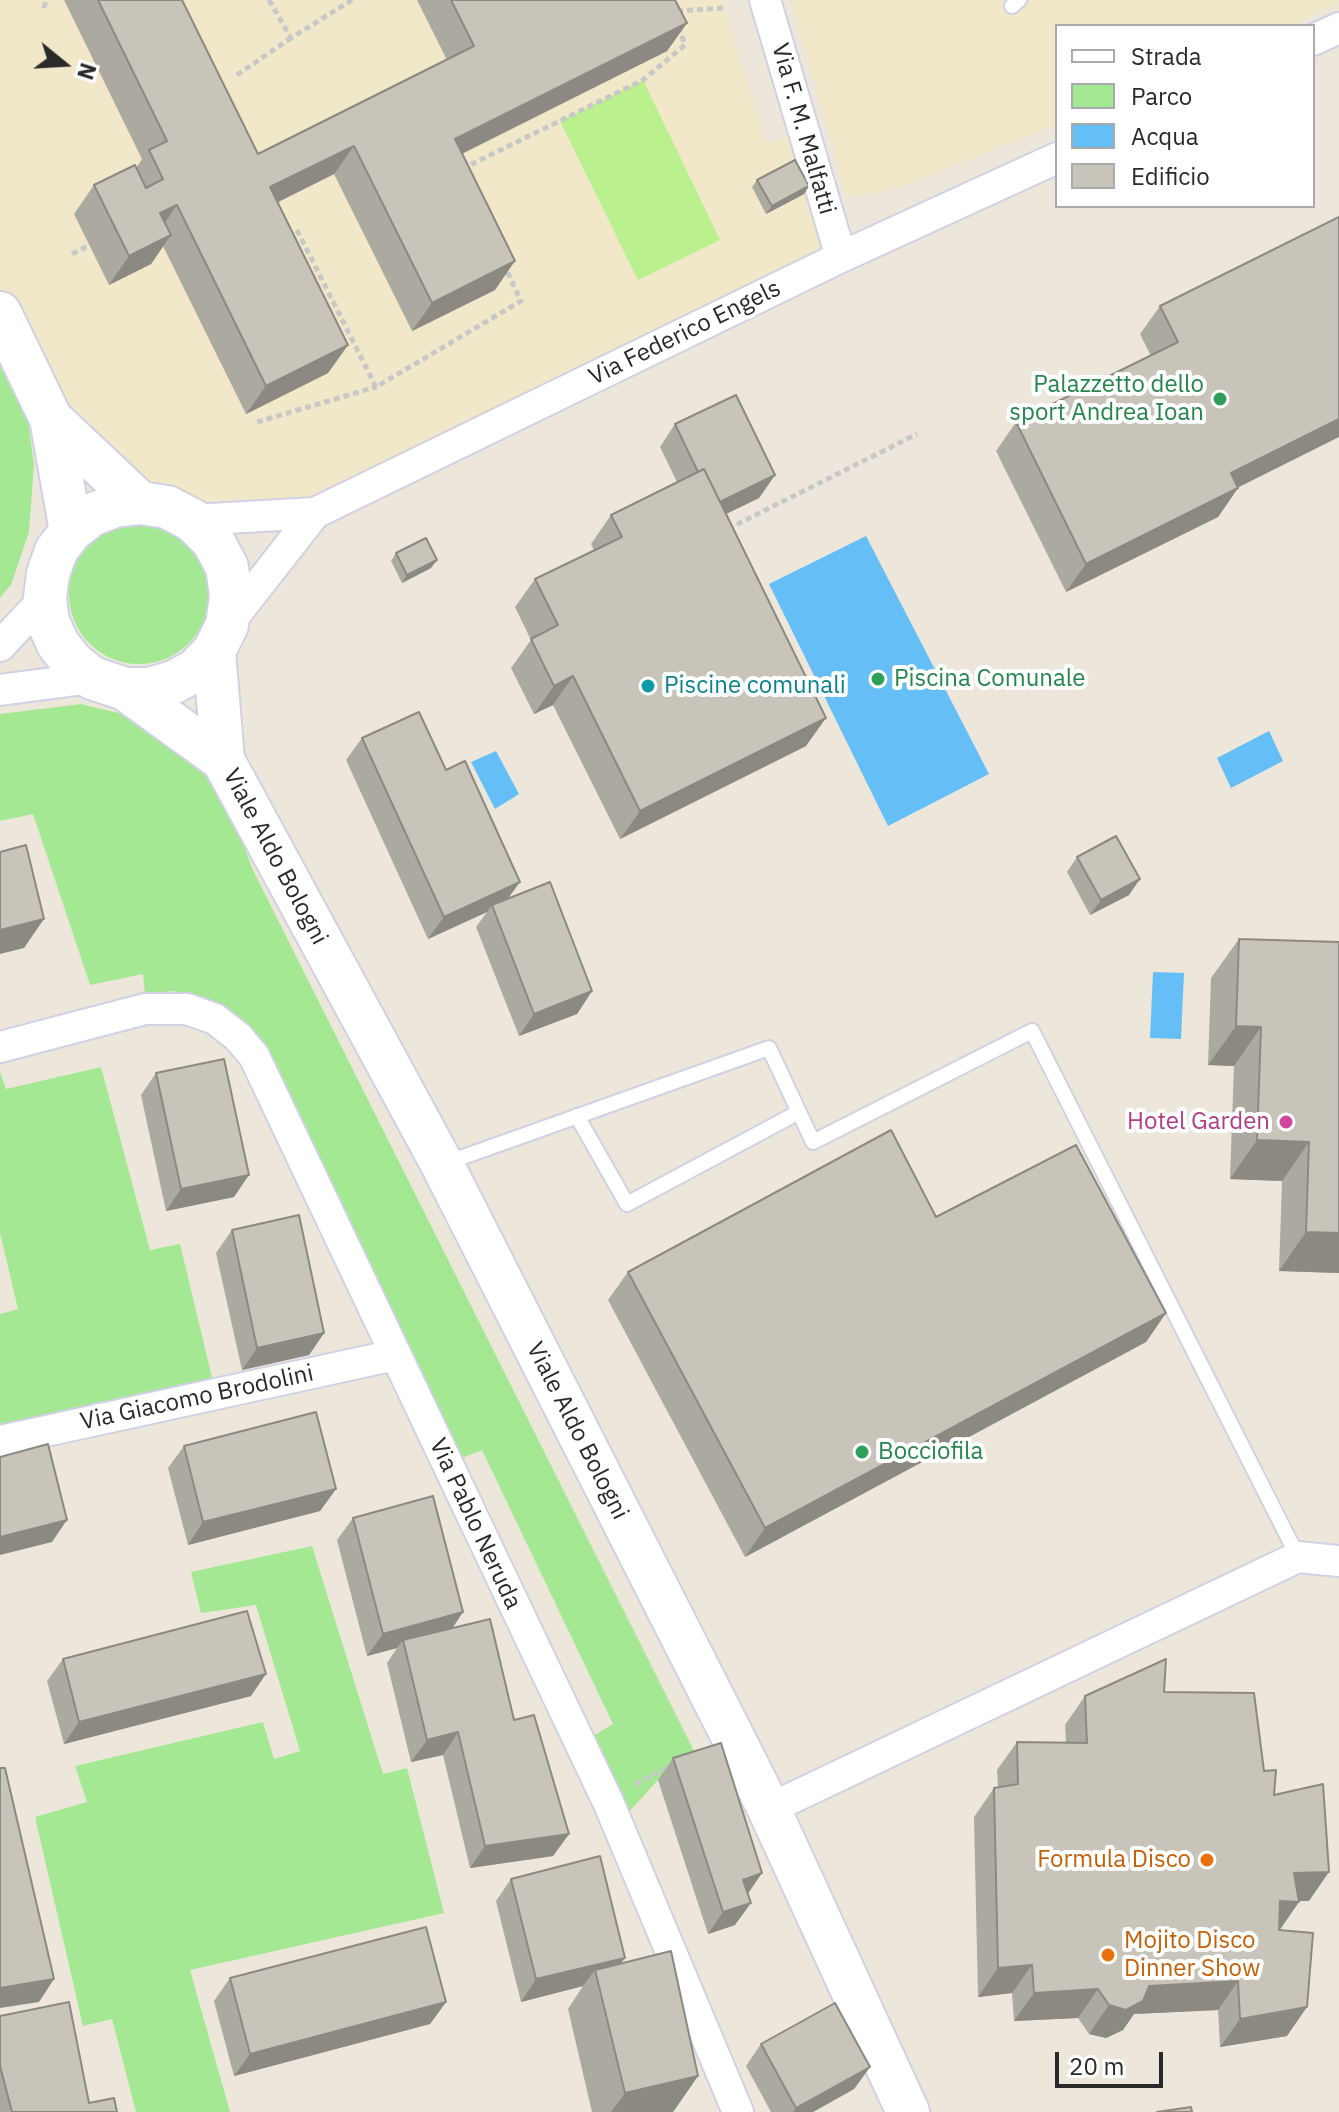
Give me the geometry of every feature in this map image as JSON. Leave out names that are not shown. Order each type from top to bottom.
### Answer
[{"type":"main road","points":[[0,313],[51,419],[71,531]]},
{"type":"main road","points":[[51,419],[140,503]]},
{"type":"main road","points":[[140,503],[167,507],[192,520],[213,541],[227,567],[231,596],[220,638],[196,670],[174,682],[150,689],[109,684],[73,663],[58,644],[48,622],[45,598],[48,574],[56,551],[71,531],[91,515],[103,510],[140,503]]},
{"type":"main road","name":"Viale Aldo Bologni","points":[[220,638],[223,760],[442,1164],[769,1809],[908,2112]]},
{"type":"main road","name":"Viale Aldo Bologni","points":[[109,684],[223,760]]},
{"type":"street","name":"Via F. M. Malfatti","points":[[765,0],[841,257]]},
{"type":"street","points":[[1315,39],[1339,28]]},
{"type":"street","name":"Via Federico Engels","points":[[192,520],[315,513],[841,257],[1055,159]]},
{"type":"street","name":"Via Federico Engels","points":[[220,638],[315,513]]},
{"type":"street","points":[[0,646],[45,598]]},
{"type":"street","points":[[0,690],[109,684]]},
{"type":"street","name":"Via Pablo Neruda","points":[[0,1047],[145,1009],[187,1009],[215,1019],[238,1037],[254,1056],[609,1804],[738,2112]]},
{"type":"street","name":"Via Giacomo Brodolini","points":[[0,1441],[395,1355]]},
{"type":"street","points":[[769,1809],[1298,1557],[1339,1561]]},
{"type":"lane","points":[[442,1164],[769,1048],[813,1142],[1032,1031],[1298,1557]]},
{"type":"lane","points":[[577,1116],[627,1204],[799,1112]]},
{"type":"path","points":[[44,8],[46,0]]},
{"type":"path","points":[[269,0],[291,38]]},
{"type":"path","points":[[237,75],[352,0]]},
{"type":"path","points":[[458,171],[643,80],[685,45],[673,11],[724,8]]},
{"type":"path","points":[[282,253],[298,232],[376,387]]},
{"type":"path","points":[[72,254],[90,245]]},
{"type":"path","points":[[257,422],[376,387],[521,301],[503,262]]},
{"type":"path","points":[[719,533],[917,434]]},
{"type":"path","points":[[609,1804],[641,1780],[682,1761]]},
{"type":"shaded area","points":[[0,0],[722,0],[766,143],[804,131],[841,257],[315,513],[192,520],[51,419],[0,313]]},
{"type":"shaded area","points":[[791,0],[1339,0],[1296,24],[1055,24],[1055,125],[899,188],[847,196]]},
{"type":"green space","points":[[643,80],[720,240],[638,280],[560,121]]},
{"type":"green space","points":[[0,355],[28,421],[34,464],[29,532],[11,585],[0,598]]},
{"type":"green space","points":[[139,524],[166,530],[188,545],[203,567],[209,594],[203,621],[188,643],[166,658],[139,664],[112,658],[90,643],[75,621],[69,594],[75,567],[90,545],[112,530]]},
{"type":"green space","points":[[81,704],[122,714],[221,779],[252,868],[696,1755],[705,1765],[658,1780],[618,1824],[580,1744],[613,1724],[482,1450],[447,1464],[251,1031],[208,998],[172,991],[145,995],[143,974],[90,985],[33,814],[0,821],[0,714]]},
{"type":"green space","points":[[101,1067],[150,1250],[180,1244],[216,1394],[0,1441],[0,1314],[18,1309],[0,1233],[0,1072],[6,1089]]},
{"type":"green space","points":[[312,1546],[383,1774],[407,1768],[444,1913],[190,1970],[230,2112],[136,2112],[112,2019],[83,2026],[35,1817],[87,1802],[75,1766],[263,1722],[274,1759],[300,1751],[256,1605],[201,1613],[191,1572]]},
{"type":"water","name":"Piscina Comunale","points":[[866,536],[989,774],[888,826],[769,584]]},
{"type":"water","points":[[1269,731],[1283,761],[1231,788],[1217,758]]},
{"type":"water","points":[[496,751],[519,794],[495,809],[471,762]]},
{"type":"water","points":[[1153,972],[1184,973],[1181,1039],[1150,1038]]},
{"type":"building","points":[[98,0],[182,0],[258,154],[474,46],[451,0],[675,0],[687,23],[455,139],[515,261],[432,303],[354,146],[270,187],[348,345],[266,386],[177,205],[160,213],[171,235],[129,256],[94,185],[135,165],[146,188],[163,179],[149,150],[167,141]]},
{"type":"building","points":[[795,160],[809,186],[772,206],[757,180]]},
{"type":"building","name":"Palazzetto dello sport Andrea Ioan","points":[[1339,217],[1339,419],[1231,473],[1238,488],[1086,564],[1016,422],[1178,342],[1160,306]]},
{"type":"building","points":[[736,395],[775,475],[720,502],[704,469],[698,472],[675,424]]},
{"type":"building","name":"Piscine comunali","points":[[704,469],[826,718],[640,811],[573,676],[554,686],[531,639],[558,625],[535,579],[622,537],[611,515]]},
{"type":"building","points":[[426,538],[437,560],[407,575],[396,553]]},
{"type":"building","points":[[419,712],[446,770],[465,761],[520,882],[444,917],[362,738]]},
{"type":"building","points":[[1116,836],[1140,879],[1101,900],[1077,857]]},
{"type":"building","points":[[26,845],[44,919],[0,930],[0,852]]},
{"type":"building","points":[[550,882],[592,991],[534,1014],[492,905]]},
{"type":"building","points":[[1239,939],[1339,942],[1339,1233],[1306,1232],[1309,1142],[1257,1140],[1261,1027],[1236,1026]]},
{"type":"building","points":[[224,1059],[249,1175],[181,1189],[156,1073]]},
{"type":"building","points":[[891,1130],[936,1217],[1076,1145],[1166,1313],[765,1528],[628,1272]]},
{"type":"building","points":[[299,1215],[324,1333],[257,1348],[232,1230]]},
{"type":"building","points":[[316,1412],[336,1489],[203,1522],[184,1446]]},
{"type":"building","points":[[48,1444],[67,1520],[0,1537],[0,1457]]},
{"type":"building","points":[[433,1496],[463,1612],[383,1634],[353,1518]]},
{"type":"building","points":[[247,1611],[266,1674],[79,1722],[63,1659]]},
{"type":"building","points":[[490,1619],[514,1720],[534,1715],[569,1834],[485,1846],[458,1732],[427,1740],[403,1640]]},
{"type":"building","points":[[1166,1659],[1164,1692],[1254,1693],[1264,1771],[1276,1770],[1274,1795],[1323,1784],[1329,1872],[1294,1873],[1299,1902],[1280,1901],[1279,1930],[1313,1933],[1307,2007],[1240,2019],[1238,1981],[1149,1986],[1143,2001],[1126,2010],[1109,2005],[1098,1989],[1034,1993],[1032,1965],[998,1968],[994,1788],[1018,1784],[1017,1742],[1087,1743],[1085,1696]]},
{"type":"building","points":[[721,1743],[762,1873],[743,1880],[751,1903],[723,1912],[673,1758]]},
{"type":"building","points":[[0,1768],[5,1768],[54,1979],[0,1988]]},
{"type":"building","points":[[600,1856],[625,1958],[536,1979],[511,1879]]},
{"type":"building","points":[[426,1927],[446,2002],[250,2054],[230,1978]]},
{"type":"building","points":[[671,1951],[698,2076],[625,2093],[595,1970]]},
{"type":"building","points":[[69,2002],[89,2103],[114,2098],[117,2112],[12,2112],[0,2066],[0,2016]]},
{"type":"building","points":[[835,2003],[870,2067],[796,2108],[761,2044]]},
{"type":"building","points":[[1191,2107],[1192,2112],[1157,2112]]},
{"type":"place","name":"Palazzetto dello sport Andrea Ioan","points":[[1220,399]]},
{"type":"place","name":"Piscina Comunale","points":[[878,679]]},
{"type":"place","name":"Piscine comunali","points":[[648,686]]},
{"type":"place","name":"Hotel Garden","points":[[1286,1122]]},
{"type":"place","name":"Bocciofila","points":[[862,1452]]},
{"type":"place","name":"Formula Disco","points":[[1207,1860]]},
{"type":"place","name":"Mojito Disco Dinner Show","points":[[1108,1955]]}]
